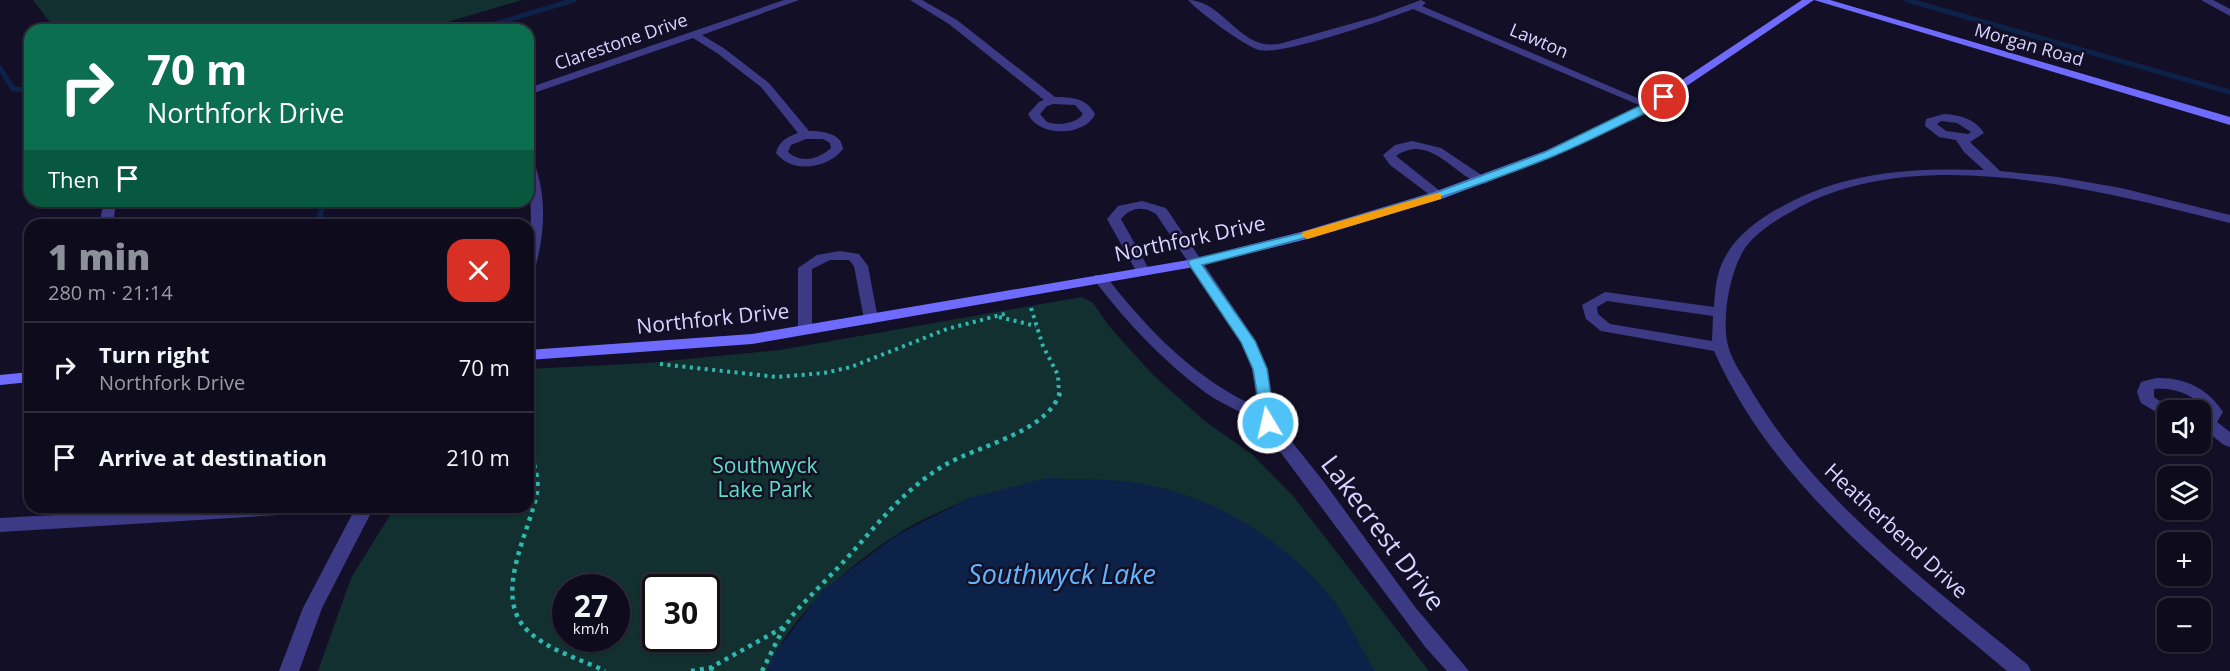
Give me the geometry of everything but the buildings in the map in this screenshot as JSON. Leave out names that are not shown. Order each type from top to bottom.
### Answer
[{"type":"street","name":"Clarestone Drive","points":[[534,90],[794,0]]},
{"type":"street","points":[[915,0],[953,22],[1052,101]]},
{"type":"street","points":[[1194,0],[1248,40],[1262,47],[1279,47],[1379,19],[1427,0]]},
{"type":"street","name":"Northfork Drive","points":[[534,355],[752,339],[1194,263],[1306,235],[1439,195],[1549,154],[1650,106],[1809,0]]},
{"type":"street","name":"Morgan Road","points":[[1819,0],[2230,121]]},
{"type":"street","points":[[2206,0],[2230,12]]},
{"type":"street","name":"Lawton","points":[[1414,6],[1650,106]]},
{"type":"street","points":[[693,34],[721,51],[765,85],[806,135]]},
{"type":"street","points":[[1962,139],[1968,149],[1996,175]]},
{"type":"street","points":[[1439,195],[1394,162],[1389,155],[1397,147],[1417,144],[1483,180]]},
{"type":"street","name":"Heatherbend Drive","points":[[2022,671],[1930,594],[1836,509],[1778,442],[1758,415],[1721,347],[1723,280],[1727,264],[1736,248],[1749,233],[1796,201],[1843,185],[1899,176],[1942,173],[1996,175],[2099,187],[2230,219]]},
{"type":"street","points":[[534,184],[538,199],[538,226],[534,243]]},
{"type":"street","name":"Lakecrest Drive","points":[[1143,271],[1114,219],[1118,211],[1128,206],[1153,206],[1161,211],[1248,341],[1260,369],[1268,423]]},
{"type":"street","points":[[804,330],[805,268],[821,257],[834,254],[854,257],[861,266],[871,320]]},
{"type":"street","name":"Lakecrest Drive","points":[[1100,279],[1145,333],[1166,354],[1215,392],[1268,423],[1324,494],[1419,625],[1459,671]]},
{"type":"street","points":[[1721,313],[1645,300],[1605,296],[1589,305],[1591,316],[1606,328],[1721,347]]},
{"type":"street","points":[[0,380],[24,378]]},
{"type":"street","points":[[2157,406],[2147,399],[2145,392],[2147,386],[2154,383],[2172,384],[2205,400]]},
{"type":"street","points":[[2211,427],[2230,441]]},
{"type":"street","points":[[0,525],[209,513]]},
{"type":"street","points":[[289,671],[295,649],[321,589],[362,513]]},
{"type":"path","points":[[1022,309],[1042,305]]},
{"type":"path","points":[[762,671],[785,627],[807,599],[851,554],[899,496],[953,460],[1010,437],[1031,424],[1056,402],[1059,377],[1045,352],[1031,308]]},
{"type":"path","points":[[652,364],[777,377],[824,373],[851,367],[947,329],[999,317],[1013,311]]},
{"type":"path","points":[[999,317],[1036,326]]},
{"type":"path","points":[[534,460],[538,490],[534,505]]},
{"type":"path","points":[[532,513],[511,592],[514,611],[525,630],[551,646],[605,671]]},
{"type":"path","points":[[690,671],[710,668],[785,627]]},
{"type":"path","points":[[710,668],[718,671]]},
{"type":"green space","points":[[33,0],[522,0],[441,24],[51,24]]},
{"type":"green space","name":"Southwyck Lake Park","points":[[1082,297],[1093,303],[1109,326],[1153,375],[1206,422],[1253,455],[1293,496],[1429,671],[1374,671],[1334,601],[970,498],[905,530],[877,548],[839,578],[821,594],[790,631],[767,671],[318,671],[351,578],[391,513],[534,513],[534,369],[646,363],[780,350]]},
{"type":"water","name":"Southwyck Lake","points":[[1047,478],[1127,481],[1167,489],[1194,498],[1246,524],[1271,540],[1314,578],[1339,608],[1374,671],[767,671],[774,654],[823,590],[897,535],[970,498]]},
{"type":"waterway","points":[[495,24],[574,0]]},
{"type":"waterway","points":[[1907,0],[2230,92]]},
{"type":"waterway","points":[[0,68],[13,89],[24,90]]},
{"type":"waterway","points":[[319,219],[322,207]]},
{"type":"slow traffic","points":[[1307,235],[1437,196]]},
{"type":"route","points":[[1268,423],[1260,369],[1248,341],[1194,263],[1369,218],[1483,180],[1549,154],[1650,106],[1664,97]]}]
